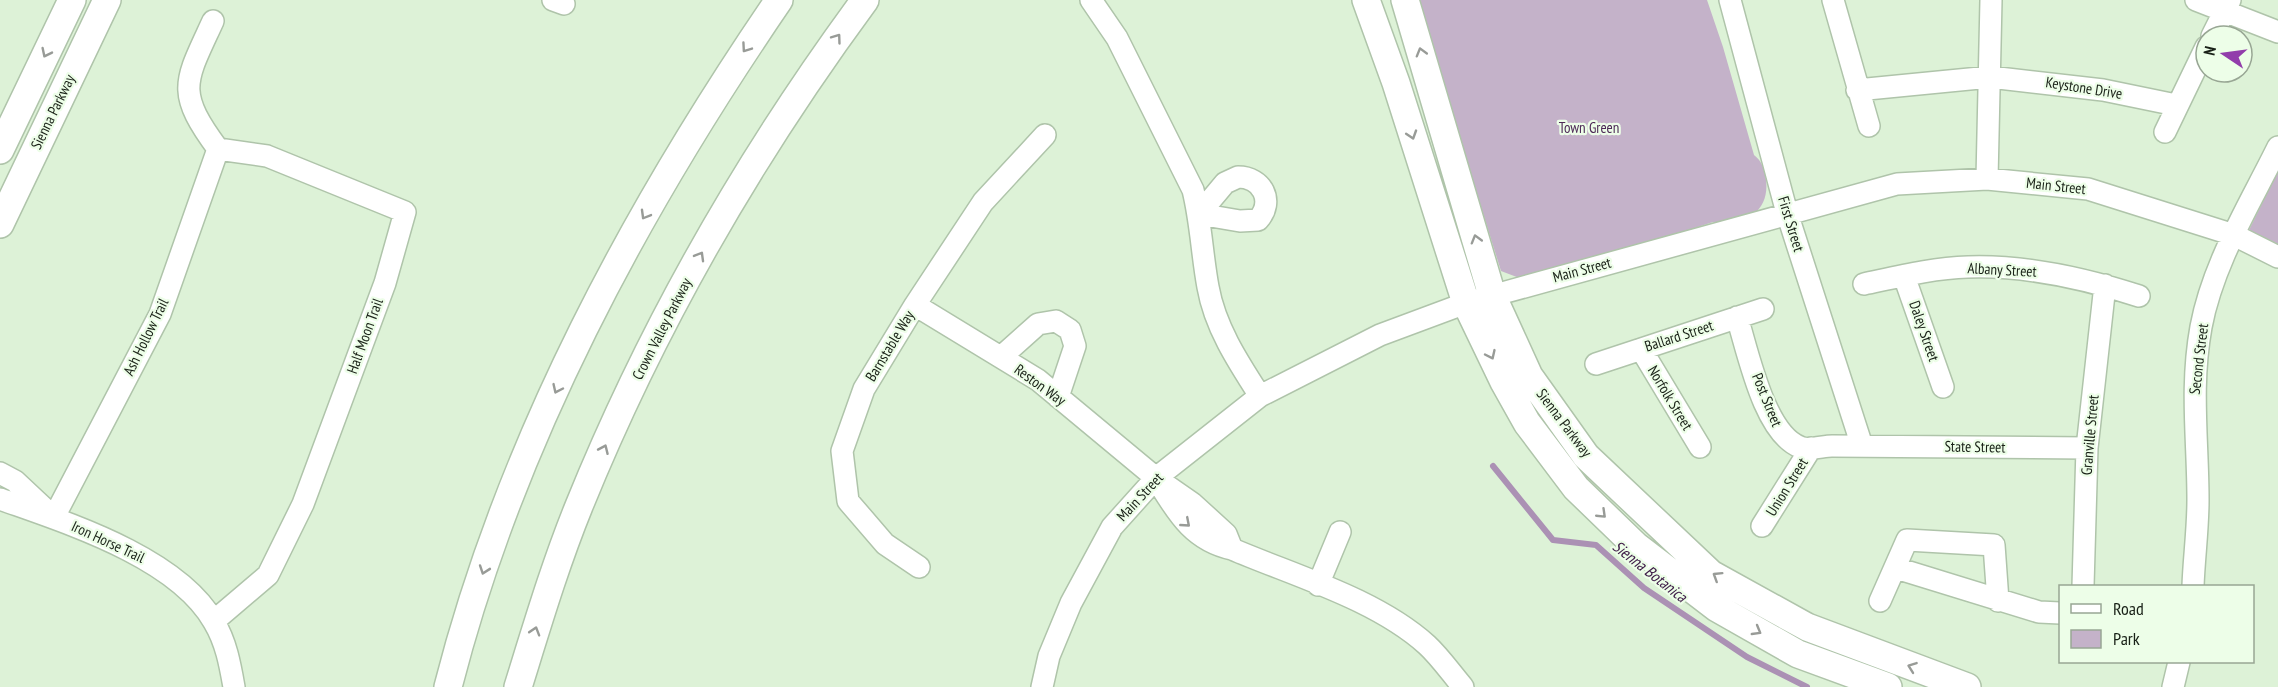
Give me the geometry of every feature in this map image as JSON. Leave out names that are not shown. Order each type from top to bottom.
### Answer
[{"type":"main road","points":[[3,136],[72,0]]},
{"type":"main road","name":"Sienna Parkway","points":[[0,224],[107,0]]},
{"type":"main road","points":[[448,687],[460,638],[523,464],[570,361],[632,236],[684,146],[779,0]]},
{"type":"main road","name":"Crown Valley Parkway","points":[[518,687],[579,507],[627,396],[658,334],[684,283],[809,76],[865,0]]},
{"type":"main road","name":"Sienna Parkway","points":[[1366,0],[1396,83],[1466,303],[1504,382],[1527,423],[1576,488],[1636,546],[1717,608],[1798,654],[1888,687]]},
{"type":"main road","name":"Sienna Parkway","points":[[1405,0],[1492,295],[1529,376],[1586,456],[1711,574],[1807,627],[1967,687]]},
{"type":"street","points":[[1091,0],[1117,38],[1193,190],[1199,214],[1208,288],[1216,315],[1225,339],[1260,396]]},
{"type":"street","name":"First Street","points":[[1730,0],[1787,213],[1862,446]]},
{"type":"street","points":[[1833,0],[1869,126]]},
{"type":"street","points":[[1987,179],[1991,0]]},
{"type":"street","points":[[2196,0],[2227,5],[2278,32]]},
{"type":"street","points":[[2218,24],[2227,5]]},
{"type":"street","points":[[213,21],[188,75],[190,98],[196,120],[218,149]]},
{"type":"street","points":[[2165,132],[2194,70]]},
{"type":"street","name":"Keystone Drive","points":[[1857,90],[1990,76],[2103,90],[2176,105]]},
{"type":"street","name":"Barnstable Way","points":[[919,567],[885,544],[848,501],[842,451],[864,389],[915,305],[983,202],[1046,135]]},
{"type":"street","points":[[3,136],[35,148]]},
{"type":"street","name":"Second Street","points":[[2193,585],[2198,500],[2193,403],[2201,326],[2213,284],[2234,235],[2278,147]]},
{"type":"street","name":"Ash Hollow Trail","points":[[54,517],[160,314],[218,149]]},
{"type":"street","name":"Half Moon Trail","points":[[214,621],[268,575],[303,504],[385,282],[405,212],[267,156],[218,149]]},
{"type":"street","name":"Main Street","points":[[1042,687],[1049,656],[1076,593],[1112,527],[1156,478],[1260,396],[1380,335],[1466,303],[1897,184],[1987,179],[2088,189],[2234,235],[2278,256]]},
{"type":"street","name":"Albany Street","points":[[1864,284],[1966,267],[2028,269],[2105,285],[2139,296]]},
{"type":"street","name":"Daley Street","points":[[1904,276],[1943,387]]},
{"type":"street","name":"Granville Street","points":[[2083,585],[2087,448],[2105,285]]},
{"type":"street","name":"Reston Way","points":[[915,305],[1038,380],[1156,478],[1180,519],[1214,545],[1232,549],[1344,595],[1385,616],[1427,645],[1463,687]]},
{"type":"street","name":"Ballard Street","points":[[1596,364],[1763,309]]},
{"type":"street","name":"Post Street","points":[[1737,317],[1767,408],[1782,437],[1802,449],[1862,446]]},
{"type":"street","points":[[1001,357],[1038,324],[1056,321],[1070,330],[1075,346],[1058,397]]},
{"type":"street","name":"Norfolk Street","points":[[1641,349],[1700,447]]},
{"type":"street","name":"State Street","points":[[1862,446],[2087,448]]},
{"type":"street","name":"Union Street","points":[[1762,526],[1811,448]]},
{"type":"street","name":"Iron Horse Trail","points":[[0,473],[15,481],[54,517]]},
{"type":"street","name":"Iron Horse Trail","points":[[0,499],[54,517],[152,562],[193,596],[214,621],[230,659],[234,687]]},
{"type":"street","points":[[1317,585],[1341,532]]},
{"type":"street","points":[[1880,601],[1907,540],[1994,545],[1998,600]]},
{"type":"street","points":[[1896,568],[2039,612],[2059,613]]},
{"type":"street","points":[[2173,687],[2179,663]]},
{"type":"green space","name":"Town Green","points":[[1420,0],[1707,0],[1754,155],[1761,163],[1765,173],[1764,201],[1759,209],[1744,220],[1713,222],[1554,274],[1522,279],[1501,271],[1428,37]]},
{"type":"green space","points":[[2278,171],[2278,244],[2249,230]]},
{"type":"waterway","name":"Sienna Botanica","points":[[1493,466],[1553,540],[1596,545],[1644,588],[1747,657],[1807,687]]}]
